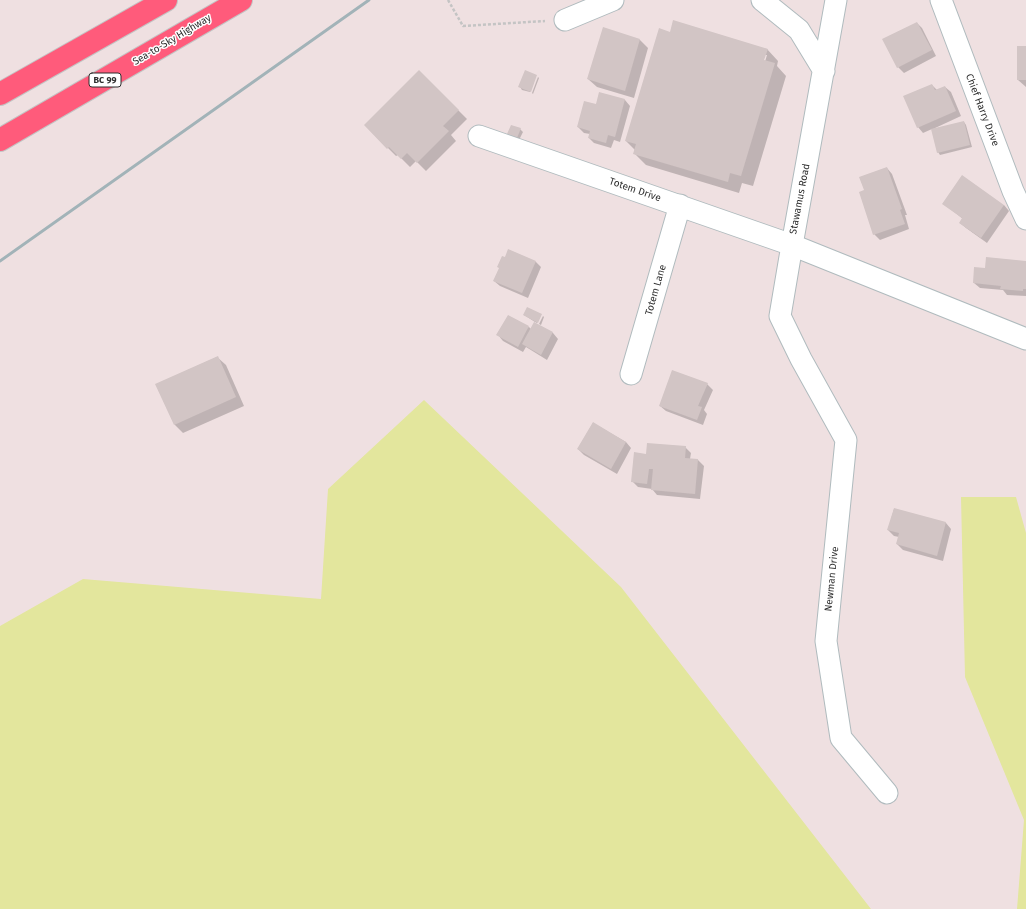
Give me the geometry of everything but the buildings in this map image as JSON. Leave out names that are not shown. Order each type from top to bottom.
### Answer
[{"type":"highway","points":[[0,94],[166,0]]},
{"type":"highway","name":"Sea-to-Sky Highway","points":[[0,140],[241,0]]},
{"type":"street","points":[[565,20],[613,0]]},
{"type":"street","points":[[762,0],[799,30],[824,71]]},
{"type":"street","name":"Stawamus Road","points":[[836,0],[792,244],[1026,339]]},
{"type":"street","name":"Chief Harry Drive","points":[[941,0],[1013,191],[1026,219]]},
{"type":"street","name":"Totem Drive","points":[[479,136],[792,244]]},
{"type":"street","name":"Totem Lane","points":[[631,374],[680,205]]},
{"type":"street","name":"Newman Drive","points":[[792,244],[780,316],[801,359],[846,440],[826,641],[841,738],[887,793]]},
{"type":"path","points":[[448,0],[463,26],[565,20]]},
{"type":"green space","points":[[424,400],[621,587],[871,909],[0,909],[0,626],[83,579],[321,599],[328,489]]},
{"type":"green space","points":[[961,497],[1016,497],[1026,533],[1026,909],[1017,909],[1024,820],[965,677]]},
{"type":"railway","points":[[0,261],[369,0]]}]
